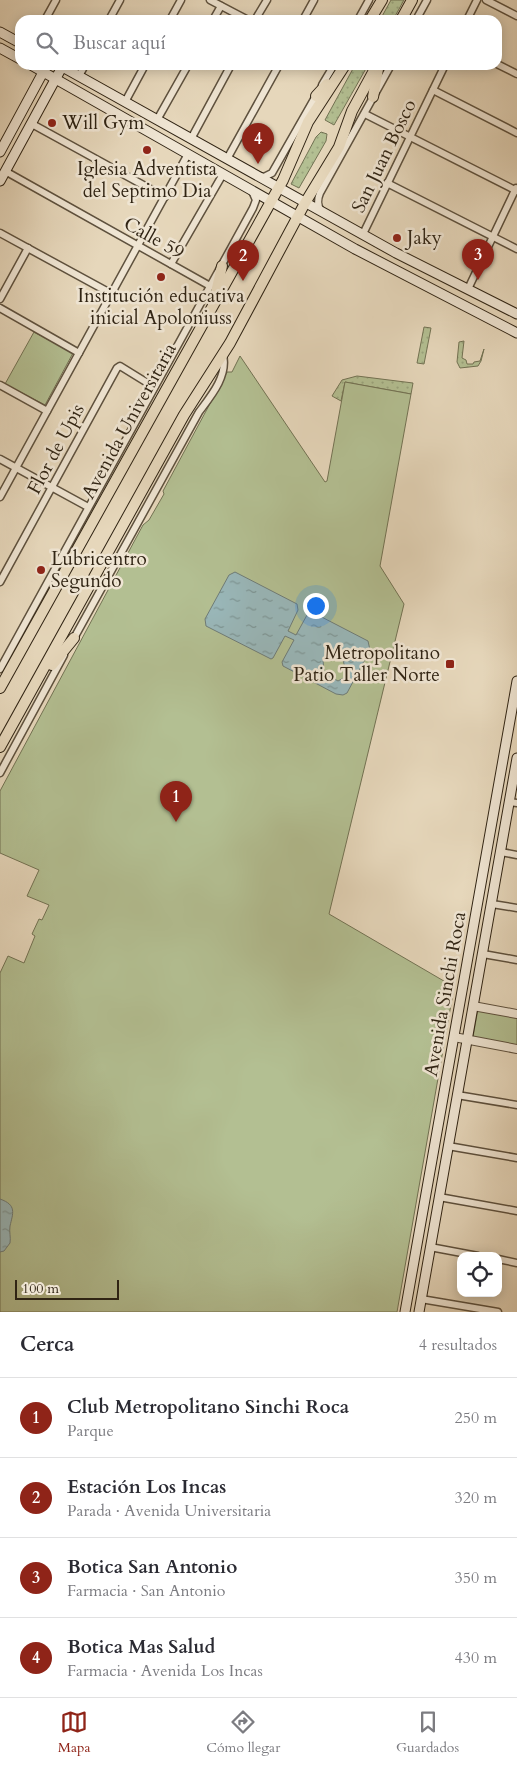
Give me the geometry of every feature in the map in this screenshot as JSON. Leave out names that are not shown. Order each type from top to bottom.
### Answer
[{"type":"main road","points":[[373,15],[382,0]]},
{"type":"main road","points":[[404,15],[412,0]]},
{"type":"main road","points":[[0,32],[15,40]]},
{"type":"main road","points":[[0,48],[15,56]]},
{"type":"main road","points":[[0,152],[44,70]]},
{"type":"main road","points":[[47,70],[56,79],[299,217],[389,267],[517,333]]},
{"type":"main road","points":[[0,181],[59,70]]},
{"type":"main road","points":[[68,70],[305,203],[517,314]]},
{"type":"main road","points":[[316,96],[322,91],[332,70]]},
{"type":"main road","name":"Avenida Universitaria","points":[[0,688],[279,188],[308,122],[342,70]]},
{"type":"main road","points":[[0,748],[184,414],[223,355],[305,203],[339,147],[352,111],[375,70]]},
{"type":"main road","points":[[373,97],[377,70]]},
{"type":"main road","points":[[177,148],[188,137]]},
{"type":"main road","points":[[389,267],[396,252]]},
{"type":"main road","points":[[213,308],[222,266]]},
{"type":"main road","points":[[38,678],[74,638]]},
{"type":"main road","name":"Avenida Sinchi Roca","points":[[405,1312],[517,681]]},
{"type":"main road","name":"Avenida Sinchi Roca","points":[[419,1312],[501,852],[513,803],[517,758]]},
{"type":"main road","points":[[464,980],[478,981]]},
{"type":"street","points":[[48,15],[56,0]]},
{"type":"street","points":[[112,15],[120,0]]},
{"type":"street","points":[[173,15],[181,0]]},
{"type":"street","points":[[210,0],[239,15]]},
{"type":"street","points":[[259,15],[267,0]]},
{"type":"street","points":[[306,15],[314,0]]},
{"type":"street","points":[[361,15],[369,0]]},
{"type":"street","points":[[419,15],[428,0]]},
{"type":"street","points":[[470,15],[477,0]]},
{"type":"street","points":[[486,0],[517,16]]},
{"type":"street","points":[[216,15],[222,6]]},
{"type":"street","points":[[502,66],[517,74]]},
{"type":"street","points":[[79,76],[82,70]]},
{"type":"street","points":[[125,102],[142,70]]},
{"type":"street","points":[[157,120],[185,70]]},
{"type":"street","points":[[188,137],[228,70]]},
{"type":"street","points":[[227,159],[275,70]]},
{"type":"street","points":[[322,212],[318,207],[320,195],[388,70]]},
{"type":"street","name":"San Juan Bosco","points":[[363,234],[442,70]]},
{"type":"street","points":[[432,90],[517,133]]},
{"type":"street","points":[[258,176],[264,177],[272,173],[316,96]]},
{"type":"street","points":[[365,114],[516,190],[468,288]]},
{"type":"street","points":[[32,124],[165,197]]},
{"type":"street","points":[[0,497],[188,154]]},
{"type":"street","name":"Calle 59","points":[[5,171],[210,286]]},
{"type":"street","points":[[171,264],[223,174]]},
{"type":"street","points":[[387,183],[517,249]]},
{"type":"street","name":"Avenida Universitaria","points":[[0,670],[255,203],[251,190]]},
{"type":"street","points":[[0,232],[112,294]]},
{"type":"street","points":[[0,300],[28,248]]},
{"type":"street","points":[[0,308],[79,353]]},
{"type":"street","points":[[0,773],[200,412],[214,392],[224,369],[223,355]]},
{"type":"street","name":"Flor de Upis","points":[[0,582],[116,368],[120,366],[154,387]]},
{"type":"street","points":[[0,385],[47,412]]},
{"type":"street","points":[[0,459],[88,507]]},
{"type":"street","points":[[501,852],[517,855]]},
{"type":"street","points":[[492,904],[517,908]]},
{"type":"street","points":[[483,954],[517,960]]},
{"type":"street","points":[[473,1006],[517,1014]]},
{"type":"street","points":[[454,1037],[517,1050]]},
{"type":"street","points":[[457,1095],[517,1105]]},
{"type":"street","points":[[448,1146],[517,1158]]},
{"type":"street","points":[[439,1197],[517,1211]]},
{"type":"street","points":[[430,1247],[457,1252]]},
{"type":"street","points":[[502,1261],[517,1263]]},
{"type":"street","points":[[421,1298],[498,1312]]},
{"type":"green space","points":[[391,0],[404,0],[396,15],[383,15]]},
{"type":"green space","points":[[352,70],[365,70],[334,125],[325,120]]},
{"type":"green space","points":[[321,132],[327,134],[326,141],[299,188],[291,184],[316,137]]},
{"type":"green space","points":[[424,327],[431,328],[424,364],[417,363]]},
{"type":"green space","points":[[34,332],[73,353],[45,405],[5,384]]},
{"type":"green space","points":[[464,341],[462,358],[466,360],[467,364],[480,361],[484,349],[481,361],[478,366],[460,368],[457,362],[459,342]]},
{"type":"green space","points":[[240,356],[325,482],[327,481],[345,382],[411,394],[380,566],[404,604],[329,914],[449,984],[453,993],[397,1312],[0,1312],[0,973],[8,956],[24,963],[35,936],[32,934],[39,919],[42,920],[49,905],[27,896],[39,870],[0,853],[0,791],[143,525],[149,520],[164,494],[163,491],[227,372],[232,372]]},
{"type":"green space","points":[[357,376],[413,383],[411,394],[345,382],[341,401],[332,396],[342,380]]},
{"type":"green space","points":[[478,1009],[517,1016],[517,1045],[473,1037]]},
{"type":"water","points":[[235,572],[297,604],[298,610],[288,631],[296,635],[307,615],[312,612],[368,641],[370,650],[347,693],[343,695],[336,694],[283,666],[282,662],[294,640],[285,636],[271,659],[206,626],[205,619],[229,575]],"holes":[[[341,652],[347,676],[338,681],[324,673],[323,659]]]},
{"type":"water","points":[[0,1199],[9,1204],[13,1213],[10,1243],[4,1251],[0,1252]]},
{"type":"place","name":"Will Gym","points":[[52,123]]},
{"type":"place","name":"Iglesia Adventista del Septimo Dia","points":[[147,150]]},
{"type":"place","name":"Botica Mas Salud","points":[[258,164]]},
{"type":"place","name":"Jaky","points":[[397,238]]},
{"type":"place","name":"Institución educativa inicial Apoloniuss","points":[[161,277]]},
{"type":"place","name":"Botica San Antonio","points":[[478,280]]},
{"type":"place","name":"Estación Los Incas","points":[[243,281]]},
{"type":"place","name":"Lubricentro Segundo","points":[[41,570]]},
{"type":"place","name":"Metropolitano Patio Taller Norte","points":[[450,664]]},
{"type":"place","name":"Club Metropolitano Sinchi Roca","points":[[176,822]]}]
